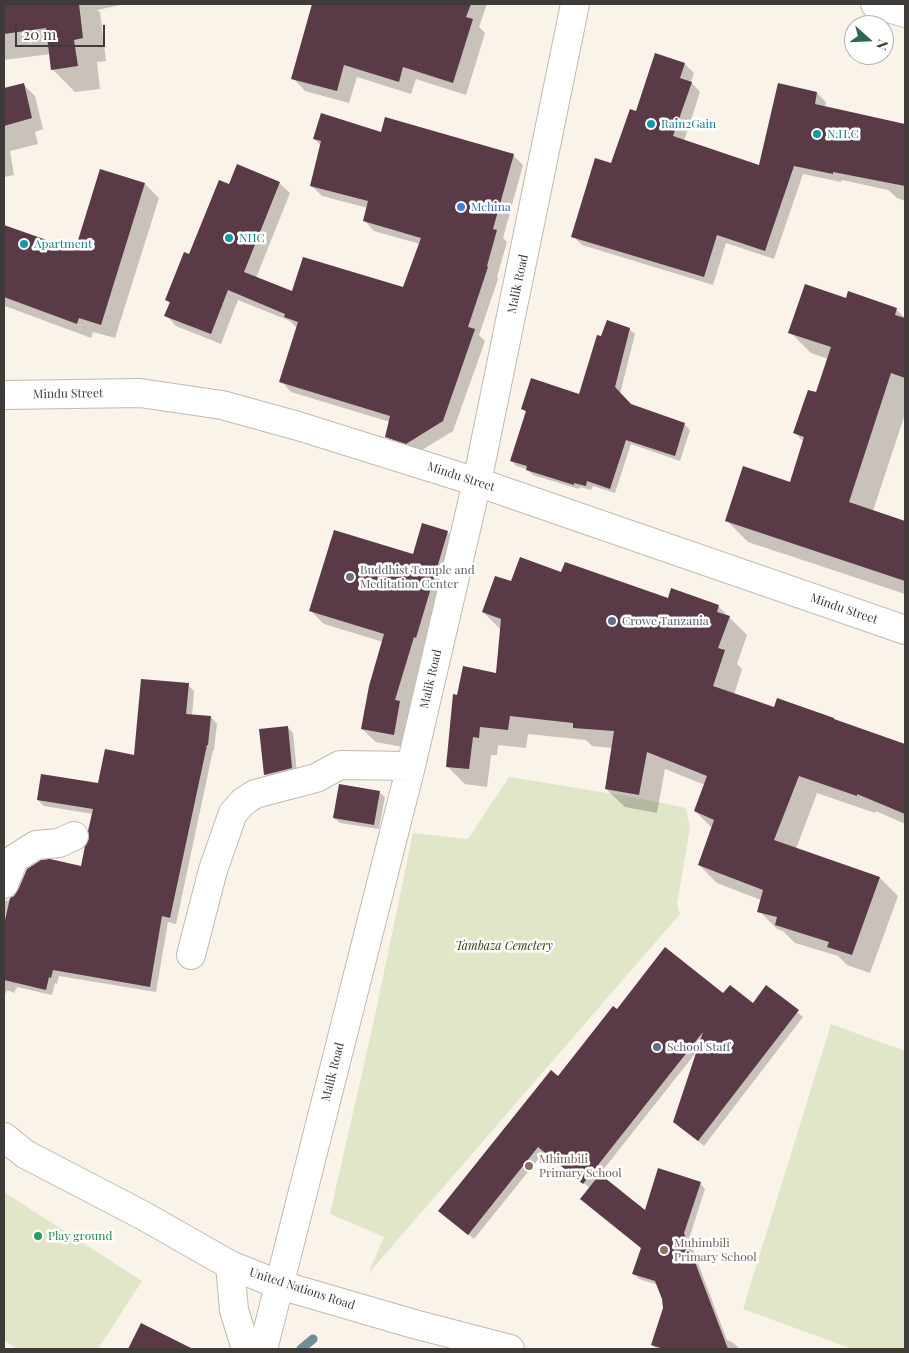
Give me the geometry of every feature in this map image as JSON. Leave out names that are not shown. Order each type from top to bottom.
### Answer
[{"type":"street","name":"Malik Road","points":[[263,1349],[410,766],[477,482],[575,4]]},
{"type":"street","points":[[875,4],[905,13]]},
{"type":"street","name":"Mindu Street","points":[[4,396],[140,393],[222,406],[298,426],[477,482],[905,630]]},
{"type":"street","points":[[191,955],[212,870],[233,812],[243,802],[255,794],[316,778],[340,765],[410,766]]},
{"type":"street","points":[[4,884],[14,859],[36,845],[59,843],[74,836]]},
{"type":"street","name":"United Nations Road","points":[[4,1137],[25,1154],[144,1216],[230,1265],[280,1285],[414,1324],[510,1349]]},
{"type":"street","points":[[230,1265],[234,1310],[246,1349]]},
{"type":"green space","name":"Tambaza Cemetery","points":[[509,777],[633,797],[686,808],[690,828],[677,904],[680,914],[368,1274],[384,1237],[330,1214],[374,1020],[413,833],[468,839]]},
{"type":"green space","points":[[831,1024],[905,1051],[905,1349],[852,1349],[743,1309]]},
{"type":"green space","name":"Play ground","points":[[4,1192],[142,1281],[98,1349],[17,1349],[4,1340]]},
{"type":"building","points":[[4,4],[79,4],[83,38],[74,40],[78,66],[51,70],[46,28],[4,34]]},
{"type":"building","points":[[312,4],[471,4],[466,17],[473,19],[453,83],[403,67],[399,82],[344,65],[337,91],[291,79]]},
{"type":"building","points":[[655,53],[685,63],[680,78],[692,82],[673,136],[759,165],[778,83],[817,92],[815,104],[905,124],[905,186],[794,166],[765,251],[717,235],[704,277],[571,237],[595,158],[611,163],[630,109],[636,111]]},
{"type":"building","points":[[24,83],[32,118],[4,126],[4,88]]},
{"type":"building","points":[[321,113],[381,132],[385,117],[514,154],[493,229],[497,230],[488,267],[468,327],[475,329],[443,421],[406,444],[385,437],[390,416],[279,382],[298,322],[284,317],[285,314],[228,290],[211,334],[164,316],[170,302],[165,300],[184,252],[189,254],[219,180],[229,184],[237,164],[280,182],[244,272],[292,291],[303,257],[403,287],[421,238],[363,221],[368,201],[310,186],[321,141],[313,139]]},
{"type":"building","points":[[100,169],[145,183],[101,325],[79,318],[77,324],[4,297],[4,225],[75,250]]},
{"type":"building","points":[[805,284],[846,298],[848,291],[897,308],[895,315],[905,318],[905,378],[891,373],[849,502],[905,521],[905,581],[725,521],[743,466],[790,482],[804,437],[793,433],[808,390],[816,392],[831,347],[788,333]]},
{"type":"building","points":[[607,320],[630,328],[615,387],[631,404],[685,423],[675,456],[626,440],[610,489],[587,481],[586,486],[574,483],[574,485],[526,470],[527,466],[510,461],[526,411],[521,409],[531,378],[579,394],[597,335],[601,336]]},
{"type":"building","points":[[422,523],[448,531],[395,700],[400,701],[394,735],[361,729],[369,686],[384,634],[309,611],[334,530],[413,554]]},
{"type":"building","points":[[520,557],[561,572],[565,562],[668,598],[671,588],[719,605],[717,612],[730,616],[718,648],[725,650],[713,686],[774,707],[777,698],[905,744],[905,814],[857,794],[857,796],[799,776],[774,840],[880,877],[852,955],[827,947],[829,942],[775,925],[777,917],[757,912],[763,890],[698,865],[714,820],[694,811],[707,776],[647,752],[639,795],[605,789],[614,731],[573,728],[573,723],[510,716],[508,730],[480,727],[479,738],[473,737],[469,769],[446,767],[453,694],[457,695],[463,666],[496,673],[501,619],[482,612],[495,576],[511,581]]},
{"type":"building","points":[[141,679],[189,683],[186,714],[211,716],[208,745],[170,918],[162,916],[150,987],[53,970],[46,990],[4,980],[4,925],[10,898],[18,890],[27,869],[41,860],[50,859],[81,866],[85,846],[89,838],[88,831],[93,809],[37,800],[41,774],[98,783],[105,749],[134,755]]},
{"type":"building","points":[[288,726],[292,768],[264,775],[259,729]]},
{"type":"building","points":[[339,784],[380,791],[374,825],[333,818]]},
{"type":"building","points":[[665,947],[723,993],[730,985],[753,1003],[766,985],[799,1010],[698,1141],[673,1122],[703,1032],[583,1184],[538,1147],[468,1235],[438,1211],[551,1070],[558,1076],[613,1006],[617,1009]]},
{"type":"building","points":[[658,1168],[701,1182],[684,1233],[728,1349],[664,1349],[651,1345],[663,1308],[662,1299],[655,1281],[632,1274],[641,1248],[580,1199],[600,1174],[645,1210]]},
{"type":"building","points":[[141,1323],[193,1349],[128,1349]]},
{"type":"waterway","points":[[301,1349],[313,1339]]},
{"type":"place","name":"Rain2Gain","points":[[651,124]]},
{"type":"place","name":"N.H.C","points":[[817,134]]},
{"type":"place","name":"Mchina","points":[[461,207]]},
{"type":"place","name":"NHC","points":[[229,238]]},
{"type":"place","name":"Apartment","points":[[24,244]]},
{"type":"place","name":"Buddhist Temple and Meditation Center","points":[[350,577]]},
{"type":"place","name":"Crowe Tanzania","points":[[612,621]]},
{"type":"place","name":"School Staff","points":[[657,1047]]},
{"type":"place","name":"Mhimbili Primary School","points":[[529,1166]]},
{"type":"place","name":"Play ground","points":[[38,1236]]},
{"type":"place","name":"Muhimbili Primary School","points":[[664,1250]]}]
